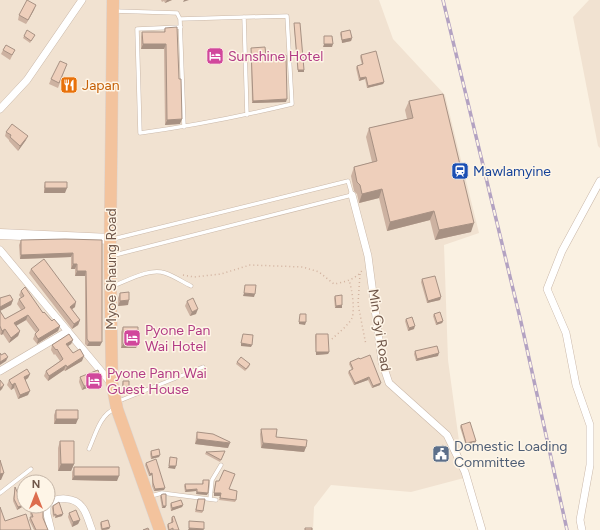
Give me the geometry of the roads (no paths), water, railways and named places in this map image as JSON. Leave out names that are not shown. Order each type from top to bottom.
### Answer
[{"type":"highway","name":"Myoe Shaung Road","points":[[113,6],[110,256],[112,383],[116,405],[160,530]]},
{"type":"main road","points":[[0,234],[111,239]]},
{"type":"street","points":[[0,109],[27,80],[82,0]]},
{"type":"street","points":[[582,530],[580,520],[590,464],[590,425],[576,385],[566,333],[546,288],[562,251],[600,182]]},
{"type":"street","name":"Min Gyi Road","points":[[352,195],[368,256],[382,362],[389,383],[447,435],[465,472],[482,530]]},
{"type":"street","points":[[0,250],[112,383]]},
{"type":"street","points":[[0,371],[68,330]]},
{"type":"street","points":[[56,500],[61,499],[76,502],[83,508],[92,530]]},
{"type":"street","points":[[47,514],[50,530]]},
{"type":"lane","points":[[113,6],[177,13],[180,19],[181,27],[184,127]]},
{"type":"lane","points":[[180,19],[287,16],[292,104],[184,127],[140,133],[137,29],[181,27]]},
{"type":"lane","points":[[244,17],[246,115]]},
{"type":"lane","points":[[110,256],[352,195],[348,180],[111,239]]},
{"type":"lane","points":[[111,287],[156,271],[166,273],[191,286]]},
{"type":"lane","points":[[89,449],[104,418],[116,405],[203,367]]},
{"type":"lane","points":[[210,499],[212,480],[221,466]]},
{"type":"lane","points":[[0,493],[31,469]]},
{"type":"lane","points":[[148,497],[162,493],[216,500]]},
{"type":"railway","points":[[443,0],[521,322],[567,530]]},
{"type":"place","name":"Sunshine Hotel","points":[[215,56]]},
{"type":"place","name":"Japan","points":[[69,85]]},
{"type":"place","name":"Mawlamyine","points":[[460,171]]},
{"type":"place","name":"Pyone Pan Wai Hotel","points":[[132,338]]},
{"type":"place","name":"Pyone Pann Wai Guest House","points":[[94,381]]},
{"type":"place","name":"Domestic Loading Committee","points":[[441,454]]}]
